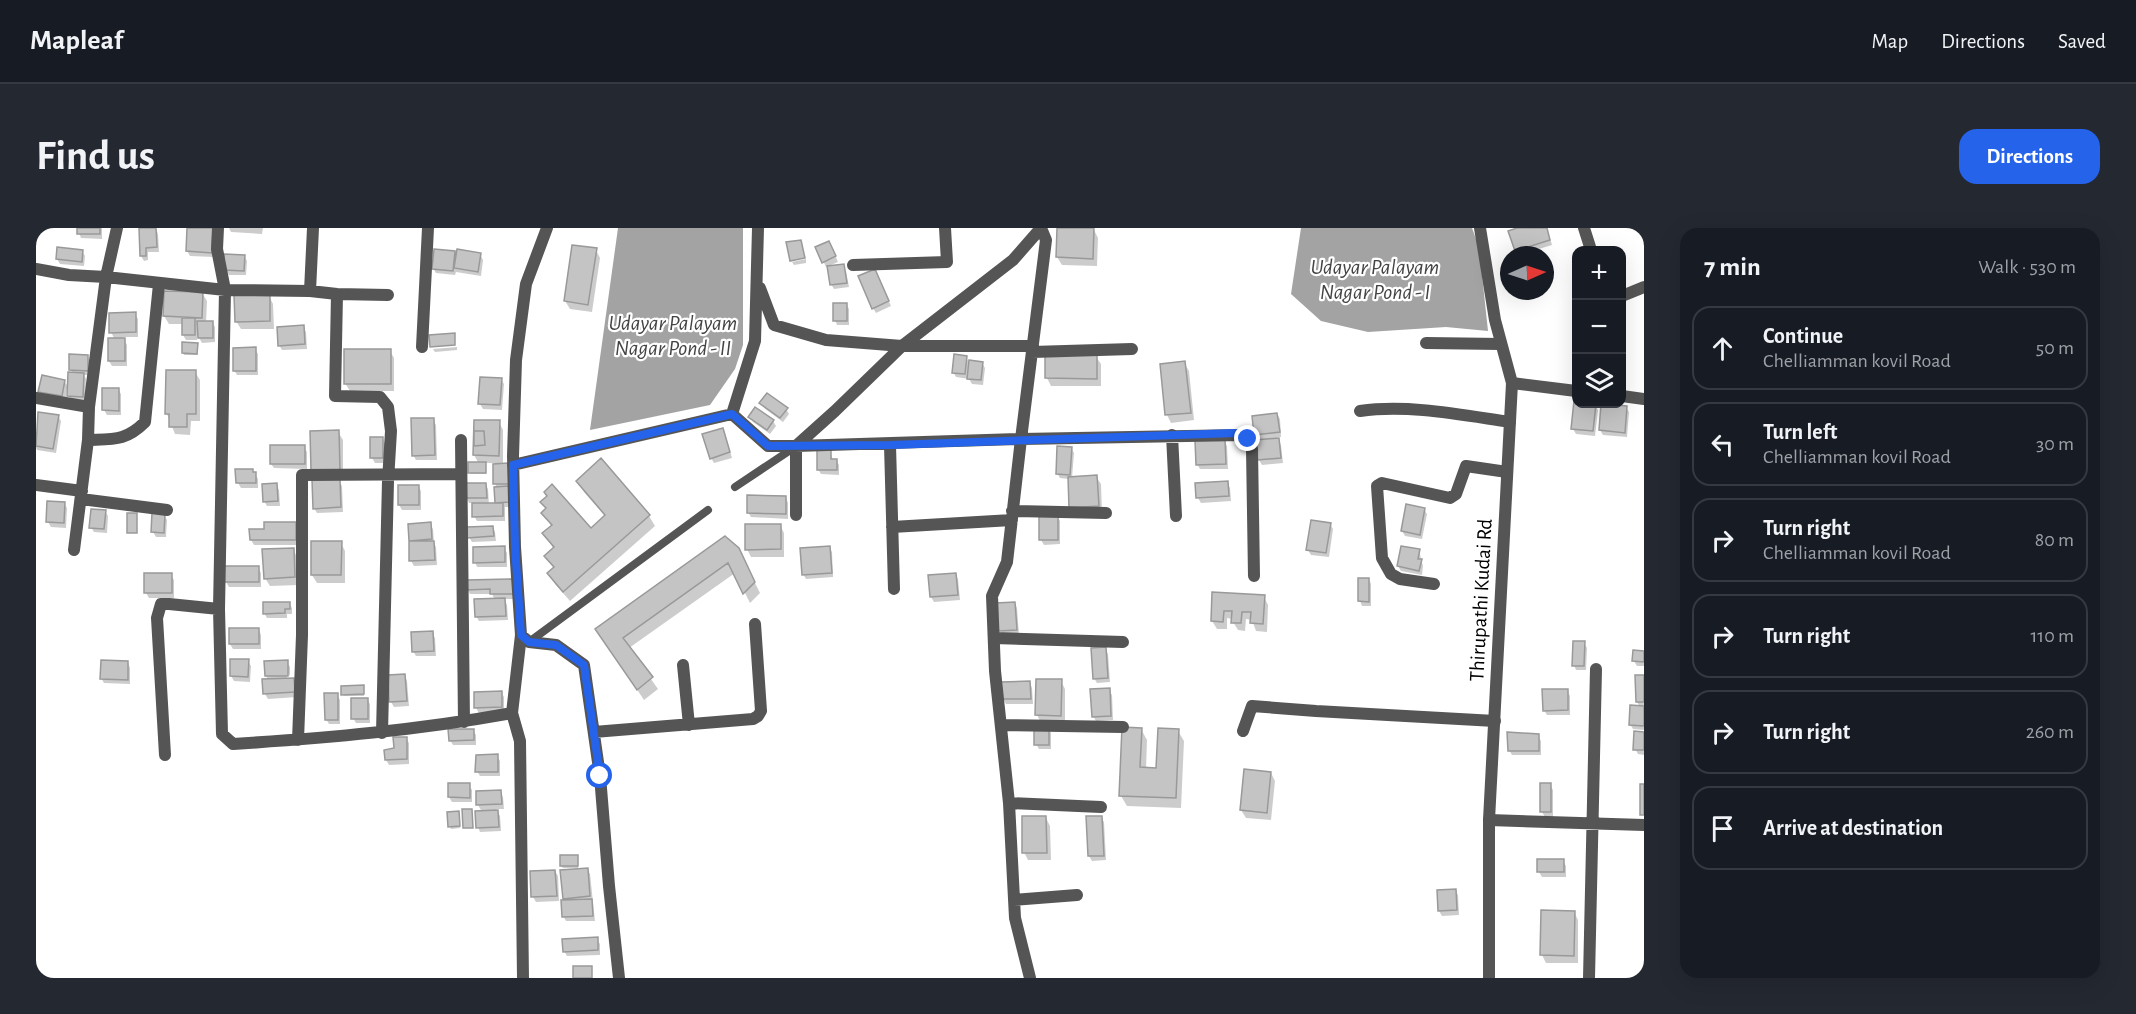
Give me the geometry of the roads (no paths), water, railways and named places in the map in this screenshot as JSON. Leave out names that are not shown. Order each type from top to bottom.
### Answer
[{"type":"street","points":[[74,550],[106,277],[117,228]]},
{"type":"street","points":[[218,228],[217,249],[225,290],[219,609],[222,734],[233,744],[298,740],[382,733],[512,713]]},
{"type":"street","points":[[309,291],[313,228]]},
{"type":"street","points":[[422,347],[428,228]]},
{"type":"street","points":[[523,978],[520,741],[512,713],[525,639],[515,547],[513,465],[516,360],[526,284],[547,228]]},
{"type":"street","points":[[732,414],[755,340],[758,228]]},
{"type":"street","points":[[853,265],[947,262],[945,228]]},
{"type":"street","points":[[796,515],[796,446],[902,346],[1013,260],[1041,228],[1046,240],[1007,562],[992,596],[1014,900],[1030,978]]},
{"type":"street","name":"Thirupathi Kudai Rd","points":[[1480,228],[1495,320],[1512,383],[1489,820],[1489,978]]},
{"type":"street","points":[[1584,228],[1590,246]]},
{"type":"street","points":[[36,269],[69,275],[225,290],[388,295]]},
{"type":"street","points":[[757,279],[774,325],[826,340],[902,346],[1132,349]]},
{"type":"street","points":[[88,440],[117,439],[134,434],[145,422],[159,284]]},
{"type":"street","points":[[1626,294],[1644,287]]},
{"type":"street","points":[[337,294],[335,396],[380,397],[388,407],[391,430],[382,733]]},
{"type":"street","points":[[1426,343],[1501,344]]},
{"type":"street","points":[[1512,383],[1572,390]]},
{"type":"street","points":[[1626,397],[1644,399]]},
{"type":"street","points":[[36,398],[89,407]]},
{"type":"street","points":[[1360,411],[1381,408],[1404,409],[1510,422]]},
{"type":"street","points":[[513,465],[732,414]]},
{"type":"street","points":[[732,414],[768,446],[890,445],[1235,433],[1242,435],[1248,439],[1252,449],[1254,576]]},
{"type":"street","points":[[1172,435],[1176,516]]},
{"type":"street","points":[[461,440],[464,722]]},
{"type":"street","points":[[890,445],[894,589]]},
{"type":"street","points":[[1434,584],[1400,579],[1391,573],[1382,558],[1377,486],[1382,483],[1450,498],[1456,494],[1466,466],[1507,472]]},
{"type":"street","points":[[298,740],[302,635],[302,475],[461,474]]},
{"type":"street","points":[[36,485],[167,510]]},
{"type":"street","points":[[892,527],[1012,516],[1106,513]]},
{"type":"street","points":[[165,756],[158,609],[161,604],[169,604],[219,609]]},
{"type":"street","points":[[594,732],[753,720],[761,711],[755,624]]},
{"type":"street","points":[[994,638],[1123,642]]},
{"type":"street","points":[[525,639],[556,645],[584,665],[600,776],[619,978]]},
{"type":"street","points":[[683,665],[689,725]]},
{"type":"street","points":[[1588,978],[1596,669]]},
{"type":"street","points":[[1243,731],[1252,706],[1495,721]]},
{"type":"street","points":[[1001,725],[1123,727]]},
{"type":"street","points":[[1008,803],[1101,807]]},
{"type":"street","points":[[1489,820],[1644,825]]},
{"type":"street","points":[[1014,900],[1077,895]]},
{"type":"lane","points":[[735,487],[796,446]]},
{"type":"lane","points":[[525,639],[708,510]]},
{"type":"water","name":"Udayar Palayam Nagar Pond - II","points":[[618,228],[743,228],[743,345],[735,369],[710,405],[590,430]]},
{"type":"water","name":"Udayar Palayam Nagar Pond - I","points":[[1301,228],[1472,228],[1479,247],[1488,331],[1446,327],[1368,332],[1321,321],[1291,294]]}]
